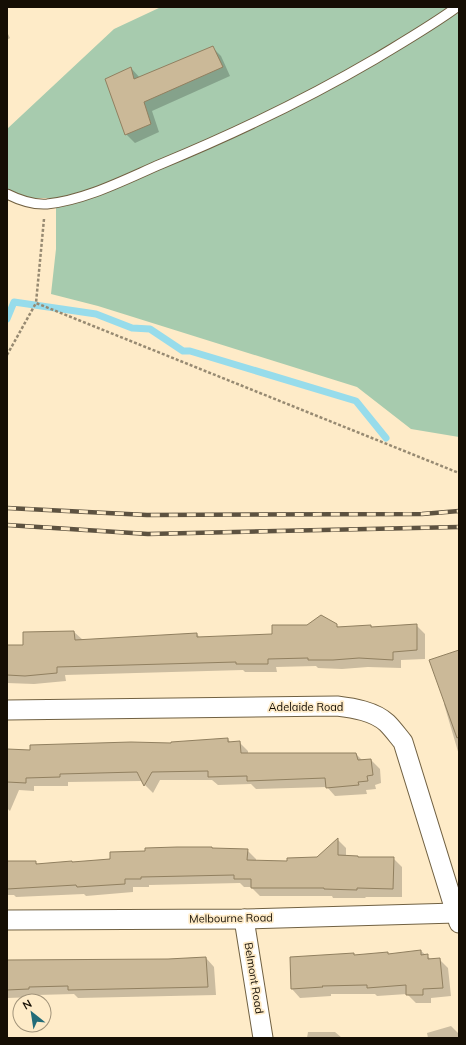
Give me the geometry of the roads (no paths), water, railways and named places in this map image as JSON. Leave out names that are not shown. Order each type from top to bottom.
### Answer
[{"type":"street","name":"Adelaide Road","points":[[7,710],[337,706],[354,708],[372,714],[386,722],[404,742],[457,918]]},
{"type":"street","name":"Melbourne Road","points":[[7,920],[457,918]]},
{"type":"street","name":"Belmont Road","points":[[244,919],[263,1038]]},
{"type":"lane","points":[[7,194],[22,201],[46,204],[74,199],[210,144],[328,87],[433,24],[457,7]]},
{"type":"waterway","points":[[7,319],[14,302],[96,314],[132,328],[150,329],[183,351],[190,351],[356,401],[386,438]]},
{"type":"railway","points":[[7,508],[147,515],[422,514],[459,511]]},
{"type":"railway","points":[[7,525],[148,534],[459,527]]}]
